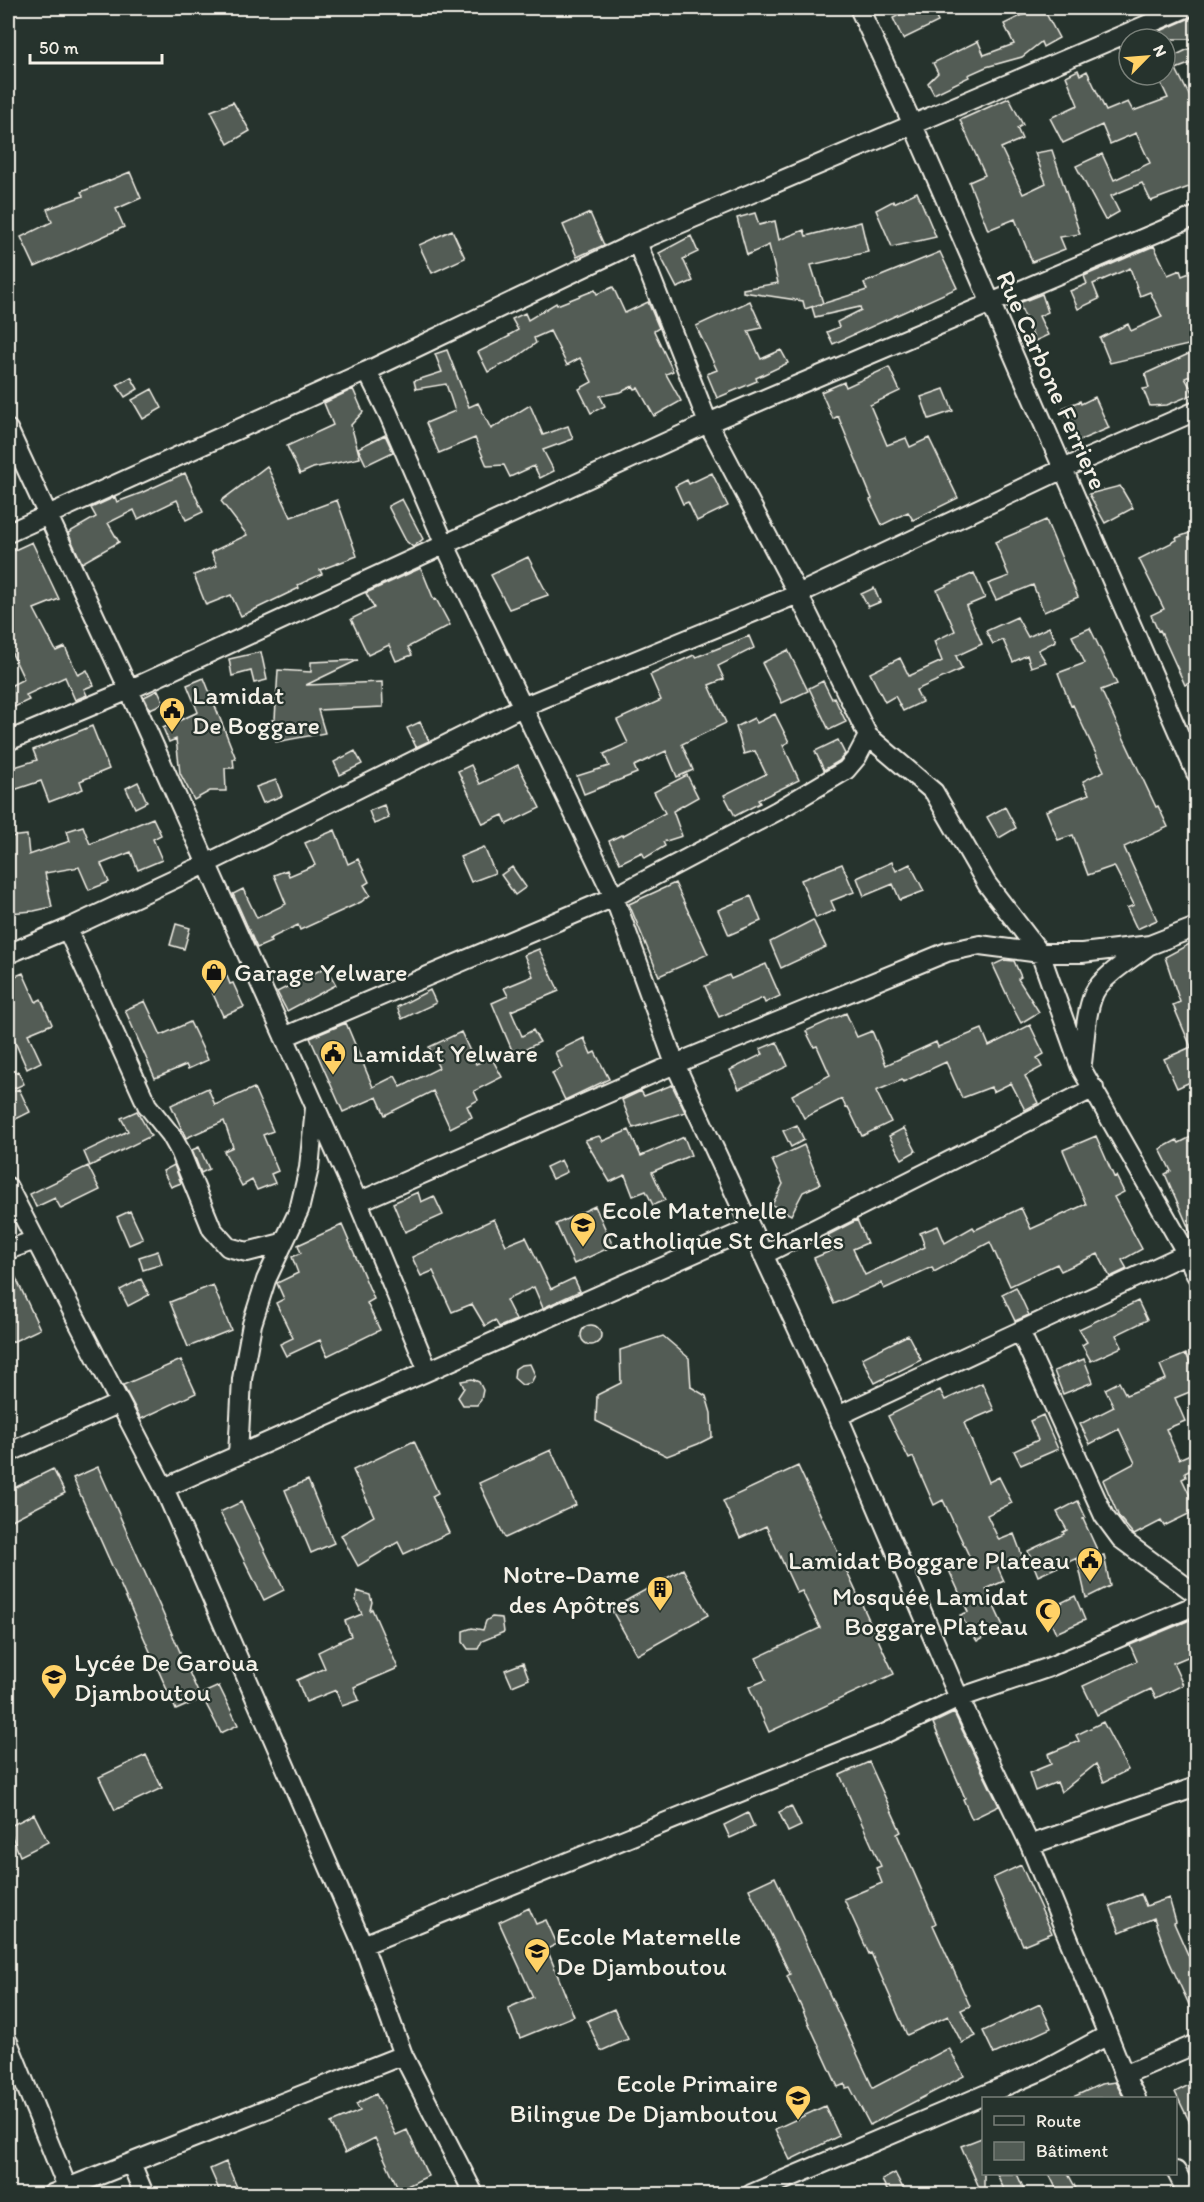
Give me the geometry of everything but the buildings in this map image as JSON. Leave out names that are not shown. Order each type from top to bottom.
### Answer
[{"type":"street","name":"Rue Carbone Ferriere","points":[[859,8],[913,125],[1197,773]]},
{"type":"street","points":[[8,533],[367,371],[637,242],[1186,8]]},
{"type":"street","points":[[8,741],[129,690],[708,423],[1197,216]]},
{"type":"street","points":[[637,242],[708,423],[798,594],[868,736],[934,792],[987,884],[1040,953],[1081,1068],[1192,1252],[1197,1275]]},
{"type":"street","points":[[367,371],[388,413],[445,545],[614,897],[675,1064],[838,1416],[959,1698],[1030,1845],[1124,2075],[1135,2097]]},
{"type":"street","points":[[8,954],[206,864],[522,707],[798,594],[1063,469],[1197,411]]},
{"type":"street","points":[[8,429],[129,690],[358,1202],[428,1371]]},
{"type":"street","points":[[284,1037],[614,897],[777,811],[846,770],[857,757],[868,736]]},
{"type":"street","points":[[358,1202],[675,1064],[947,952],[980,945],[1040,953],[1082,953],[1150,945],[1197,927]]},
{"type":"street","points":[[67,929],[147,1106],[171,1135],[180,1151],[212,1229],[228,1247],[247,1252],[282,1243]]},
{"type":"street","points":[[1081,1068],[1089,1008],[1095,991],[1105,980],[1150,945]]},
{"type":"street","points":[[764,1254],[1094,1088]]},
{"type":"street","points":[[238,1455],[242,1379],[252,1324],[266,1280],[299,1210],[309,1168],[315,1106]]},
{"type":"street","points":[[8,1187],[164,1488],[363,1945],[403,2055],[474,2194]]},
{"type":"street","points":[[164,1488],[751,1228]]},
{"type":"street","points":[[8,1250],[35,1240]]},
{"type":"street","points":[[838,1416],[1192,1252]]},
{"type":"street","points":[[1020,1331],[1104,1516],[1121,1539],[1197,1594]]},
{"type":"street","points":[[8,1453],[120,1403]]},
{"type":"street","points":[[363,1945],[886,1733],[959,1698],[1047,1668],[1197,1605]]},
{"type":"street","points":[[1030,1845],[1197,1787]]},
{"type":"street","points":[[751,2194],[1044,2070],[1108,2035]]},
{"type":"street","points":[[8,2042],[60,2191],[403,2055]]},
{"type":"street","points":[[1124,2075],[1197,2044]]},
{"type":"street","points":[[131,2163],[144,2194]]},
{"type":"street","points":[[1177,2173],[1188,2194]]},
{"type":"place","name":"Lamidat De Boggare","points":[[172,733]]},
{"type":"place","name":"Garage Yelware","points":[[214,995]]},
{"type":"place","name":"Lamidat Yelware","points":[[333,1076]]},
{"type":"place","name":"Ecole Maternelle Catholique St Charles","points":[[583,1248]]},
{"type":"place","name":"Lamidat Boggare Plateau","points":[[1090,1583]]},
{"type":"place","name":"Notre-Dame des Apôtres","points":[[660,1612]]},
{"type":"place","name":"Mosquée Lamidat Boggare Plateau","points":[[1048,1634]]},
{"type":"place","name":"Lycée De Garoua Djamboutou","points":[[54,1700]]},
{"type":"place","name":"Ecole Maternelle De Djamboutou","points":[[537,1974]]},
{"type":"place","name":"Ecole Primaire Bilingue De Djamboutou","points":[[798,2121]]}]
